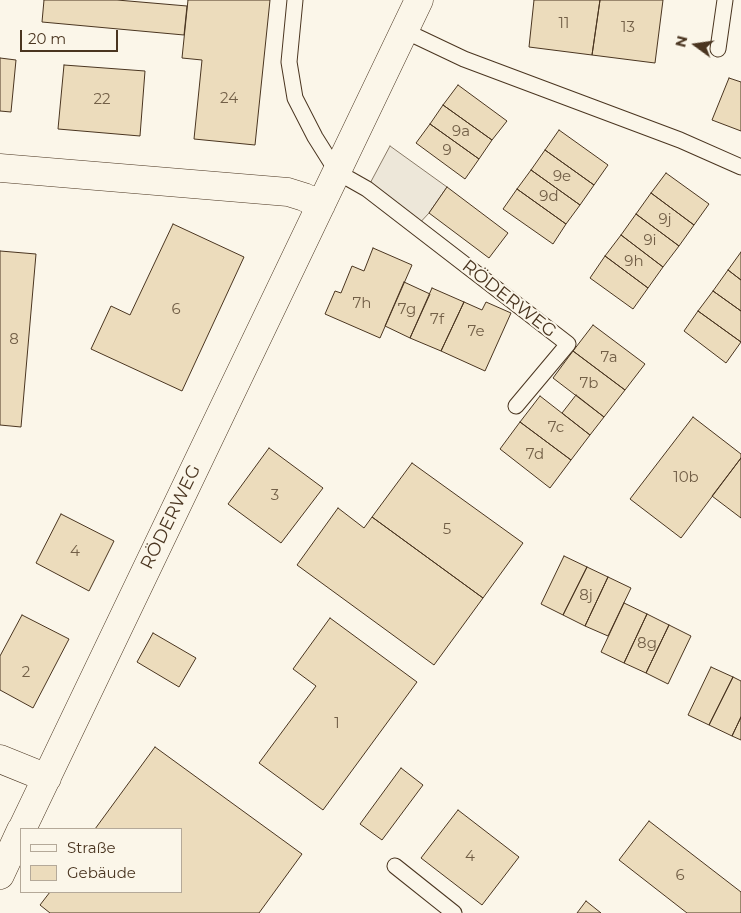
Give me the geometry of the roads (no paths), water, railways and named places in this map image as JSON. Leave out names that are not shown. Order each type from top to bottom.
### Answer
[{"type":"street","name":"RÖDERWEG","points":[[23,828],[420,0]]},
{"type":"street","points":[[0,168],[288,192],[321,204]]},
{"type":"street","points":[[0,759],[47,778]]},
{"type":"street","name":"RÖDERWEG","points":[[0,875],[20,834]]},
{"type":"lane","points":[[295,0],[289,62],[295,98],[337,172]]},
{"type":"lane","points":[[718,49],[725,0]]},
{"type":"lane","points":[[405,30],[464,59],[680,140],[741,167]]},
{"type":"lane","name":"RÖDERWEG","points":[[337,172],[367,190],[568,344],[516,406]]},
{"type":"lane","points":[[395,866],[454,913]]}]
